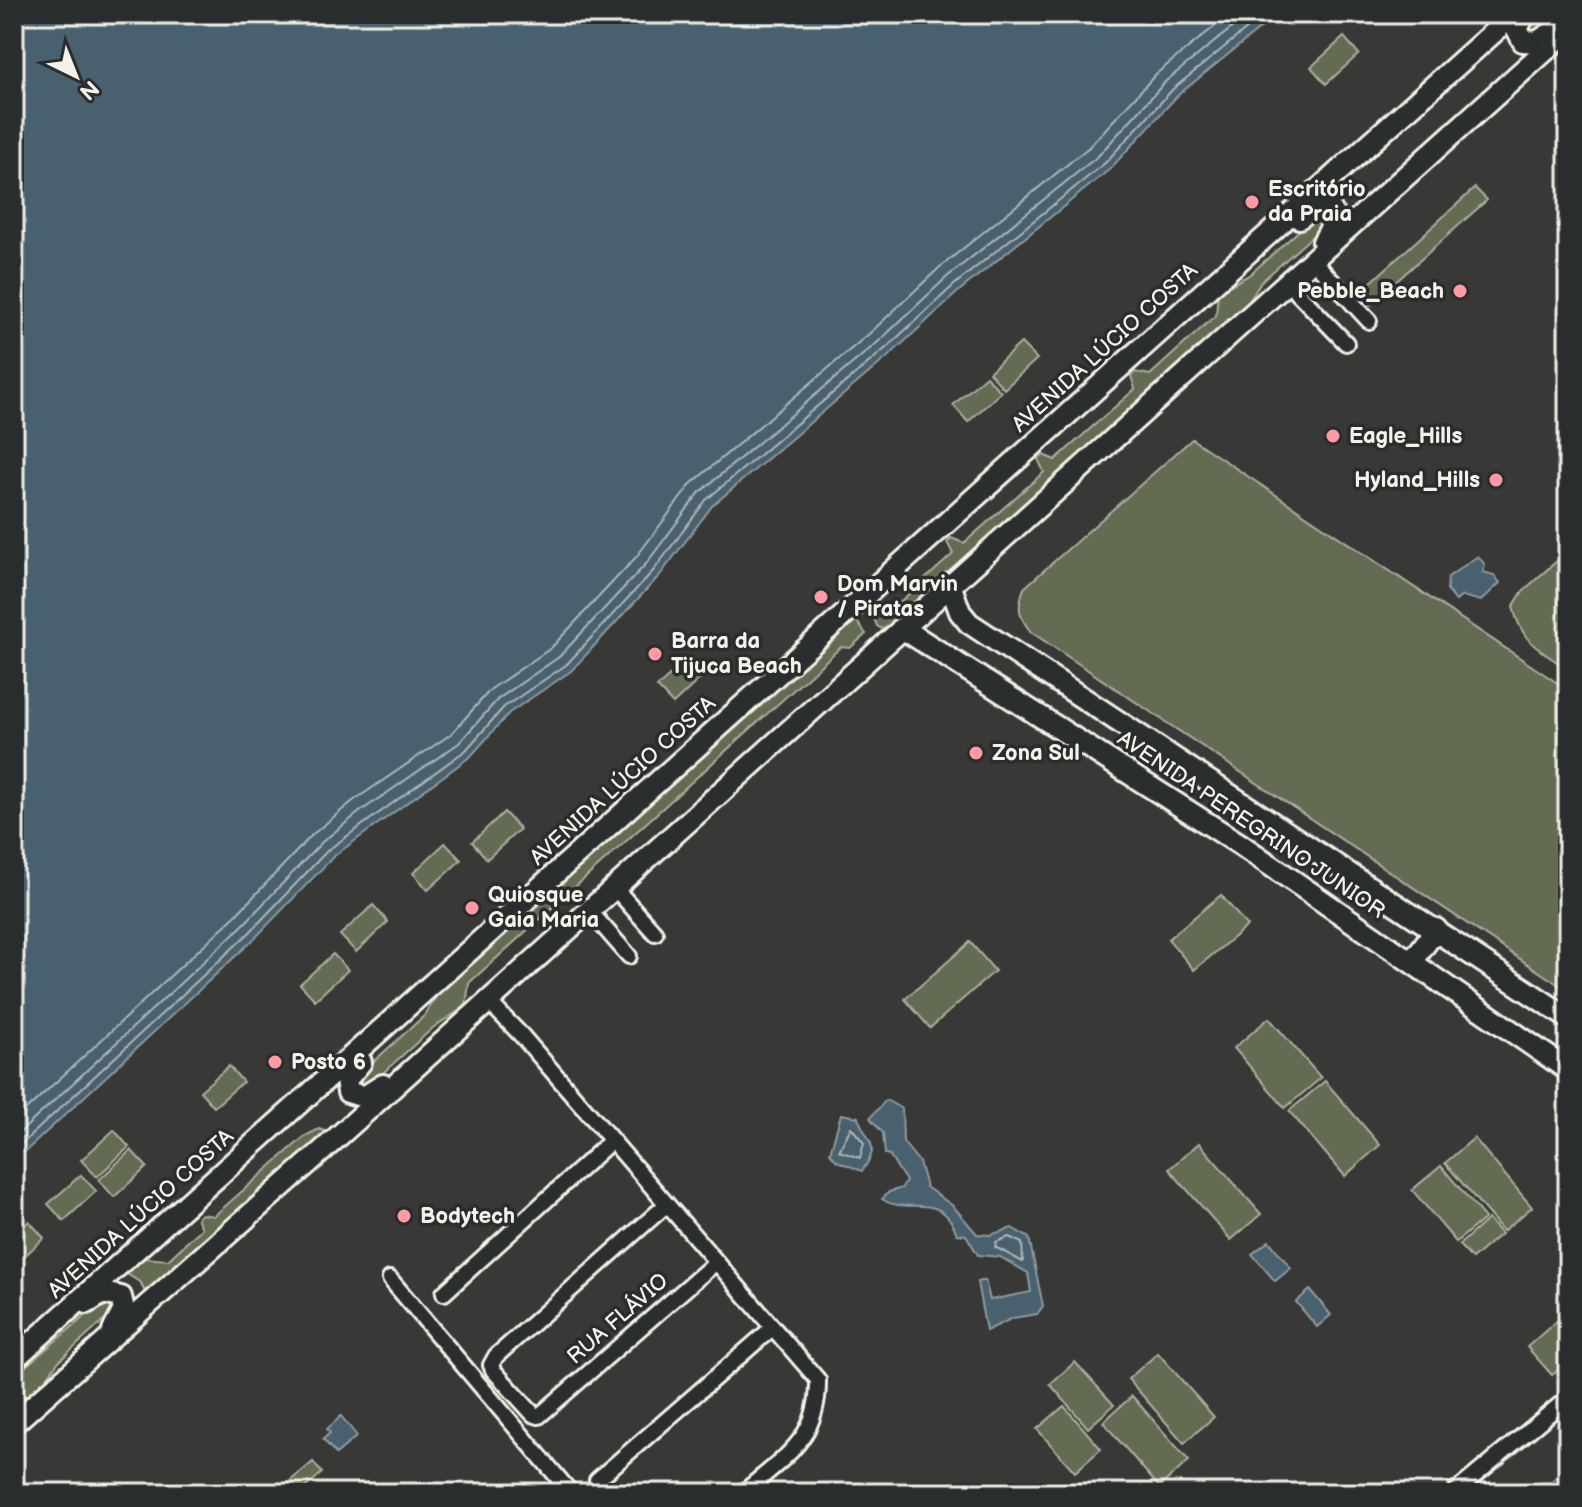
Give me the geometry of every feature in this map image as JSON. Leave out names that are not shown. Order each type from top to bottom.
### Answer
[{"type":"main road","name":"AVENIDA LÚCIO COSTA","points":[[14,1359],[1514,14]]},
{"type":"main road","points":[[1525,14],[1517,29],[1523,41],[1528,43],[1537,42],[1568,22]]},
{"type":"main road","points":[[14,1423],[1568,30]]},
{"type":"main road","points":[[1247,253],[1316,206],[1329,206],[1335,213],[1334,224],[1311,258]]},
{"type":"main road","name":"AVENIDA PEREGRINO JUNIOR","points":[[950,584],[955,603],[969,623],[1568,1018]]},
{"type":"main road","name":"AVENIDA PEREGRINO JUNIOR","points":[[902,628],[1241,845],[1568,1070]]},
{"type":"main road","points":[[1412,962],[1436,929]]},
{"type":"main road","points":[[402,1013],[346,1080],[346,1087],[352,1096],[364,1097],[414,1066]]},
{"type":"main road","points":[[52,1326],[103,1293],[113,1292],[121,1297],[124,1310],[107,1341]]},
{"type":"street","points":[[1311,258],[1369,321]]},
{"type":"street","points":[[1286,281],[1346,343]]},
{"type":"street","points":[[613,886],[655,933]]},
{"type":"street","points":[[588,909],[629,956]]},
{"type":"street","points":[[488,1001],[523,1037],[610,1142],[818,1380],[819,1408],[805,1436],[743,1493]]},
{"type":"street","points":[[444,1293],[610,1142]]},
{"type":"street","name":"RUA FLÁVIO","points":[[666,1205],[493,1361],[493,1370],[533,1414],[539,1416],[715,1263]]},
{"type":"street","points":[[390,1279],[571,1493]]},
{"type":"street","points":[[597,1480],[771,1329]]},
{"type":"street","points":[[1454,1493],[1568,1398]]},
{"type":"green space","points":[[1533,14],[1559,14],[1537,34],[1526,31]]},
{"type":"green space","points":[[1344,37],[1359,54],[1326,84],[1311,67]]},
{"type":"green space","points":[[1475,188],[1487,200],[1370,305],[1359,293]]},
{"type":"green space","points":[[1321,211],[1327,223],[1261,282],[1247,305],[886,631],[877,626],[873,616],[883,606],[893,608],[953,554],[947,542],[951,538],[964,543],[1044,472],[1038,459],[1043,455],[1055,460],[1135,389],[1131,376],[1135,372],[1150,375],[1216,315],[1218,292],[1249,275]]},
{"type":"green space","points":[[1021,343],[1037,359],[1004,389],[989,372]]},
{"type":"green space","points":[[986,376],[1001,392],[968,422],[953,405]]},
{"type":"green space","points":[[1192,439],[1568,690],[1568,991],[1031,632],[1020,611],[1024,588]]},
{"type":"green space","points":[[1568,551],[1568,669],[1533,644],[1521,629],[1513,607],[1523,591]]},
{"type":"green space","points":[[855,619],[866,634],[850,648],[841,647],[469,983],[466,1006],[434,1027],[365,1089],[357,1089],[354,1079],[425,1015],[437,995]]},
{"type":"green space","points":[[690,658],[705,674],[673,704],[657,687]]},
{"type":"green space","points":[[504,812],[520,829],[487,859],[472,842]]},
{"type":"green space","points":[[445,843],[461,860],[428,890],[413,873]]},
{"type":"green space","points":[[1221,895],[1247,926],[1194,970],[1168,939]]},
{"type":"green space","points":[[373,905],[388,922],[356,952],[340,935]]},
{"type":"green space","points":[[970,942],[995,971],[930,1028],[905,999]]},
{"type":"green space","points":[[333,954],[348,970],[315,1000],[300,984]]},
{"type":"green space","points":[[1269,1018],[1321,1078],[1285,1108],[1234,1048]]},
{"type":"green space","points":[[229,1066],[243,1082],[214,1107],[200,1091]]},
{"type":"green space","points":[[1325,1081],[1380,1145],[1345,1176],[1289,1111]]},
{"type":"green space","points":[[319,1129],[327,1132],[146,1295],[141,1283],[127,1274],[144,1258],[168,1260],[202,1228],[197,1218],[202,1214],[214,1216],[305,1136]]},
{"type":"green space","points":[[114,1130],[129,1147],[97,1177],[81,1160]]},
{"type":"green space","points":[[1474,1138],[1532,1207],[1503,1231],[1445,1163]]},
{"type":"green space","points":[[1199,1143],[1261,1214],[1231,1240],[1169,1169]]},
{"type":"green space","points":[[131,1150],[147,1167],[114,1197],[99,1180]]},
{"type":"green space","points":[[1441,1166],[1485,1218],[1456,1242],[1412,1190]]},
{"type":"green space","points":[[81,1175],[96,1191],[64,1221],[48,1204]]},
{"type":"green space","points":[[1488,1219],[1501,1234],[1472,1259],[1459,1245]]},
{"type":"green space","points":[[29,1221],[44,1238],[14,1266],[14,1235]]},
{"type":"green space","points":[[112,1299],[115,1311],[58,1362],[35,1394],[14,1412],[14,1376],[102,1302]]},
{"type":"green space","points":[[1568,1311],[1568,1362],[1552,1375],[1527,1347]]},
{"type":"green space","points":[[1158,1353],[1214,1417],[1184,1443],[1128,1379]]},
{"type":"green space","points":[[1075,1362],[1114,1405],[1088,1428],[1050,1384]]},
{"type":"green space","points":[[1132,1396],[1189,1461],[1159,1487],[1103,1422]]},
{"type":"green space","points":[[1064,1406],[1101,1449],[1075,1472],[1037,1429]]},
{"type":"green space","points":[[313,1462],[322,1473],[299,1493],[290,1493],[284,1486]]},
{"type":"water","points":[[14,14],[1278,14],[1178,95],[1110,169],[959,291],[890,355],[712,506],[660,575],[571,671],[509,713],[471,756],[334,856],[255,938],[14,1162]]},
{"type":"water","points":[[1478,556],[1485,565],[1483,572],[1494,575],[1500,583],[1481,601],[1462,596],[1456,601],[1447,591],[1448,577]]},
{"type":"water","points":[[886,1100],[902,1109],[903,1142],[919,1162],[926,1187],[953,1206],[977,1234],[990,1235],[1012,1228],[1029,1238],[1043,1306],[1037,1314],[1013,1318],[986,1331],[977,1282],[985,1280],[990,1300],[1031,1292],[1028,1273],[1000,1257],[978,1255],[966,1235],[957,1234],[950,1220],[933,1207],[902,1206],[882,1199],[889,1192],[902,1188],[906,1181],[889,1155],[885,1154],[883,1133],[870,1118]]},
{"type":"water","points":[[841,1114],[858,1117],[871,1143],[871,1154],[862,1171],[837,1161],[830,1153]]},
{"type":"water","points":[[1269,1241],[1291,1268],[1275,1281],[1252,1254]]},
{"type":"water","points":[[1310,1290],[1331,1315],[1317,1327],[1296,1302]]},
{"type":"water","points":[[341,1416],[357,1436],[336,1454],[323,1439],[330,1433],[327,1429]]},
{"type":"water","points":[[1568,1467],[1568,1493],[1537,1493]]},
{"type":"place","name":"Escritório da Praia","points":[[1252,202]]},
{"type":"place","name":"Pebble_Beach","points":[[1460,291]]},
{"type":"place","name":"Eagle_Hills","points":[[1333,436]]},
{"type":"place","name":"Hyland_Hills","points":[[1496,480]]},
{"type":"place","name":"Dom Marvin / Piratas","points":[[821,597]]},
{"type":"place","name":"Barra da Tijuca Beach","points":[[655,654]]},
{"type":"place","name":"Zona Sul","points":[[976,753]]},
{"type":"place","name":"Quiosque Gaia Maria","points":[[472,908]]},
{"type":"place","name":"Posto 6","points":[[275,1062]]},
{"type":"place","name":"Bodytech","points":[[404,1216]]}]
